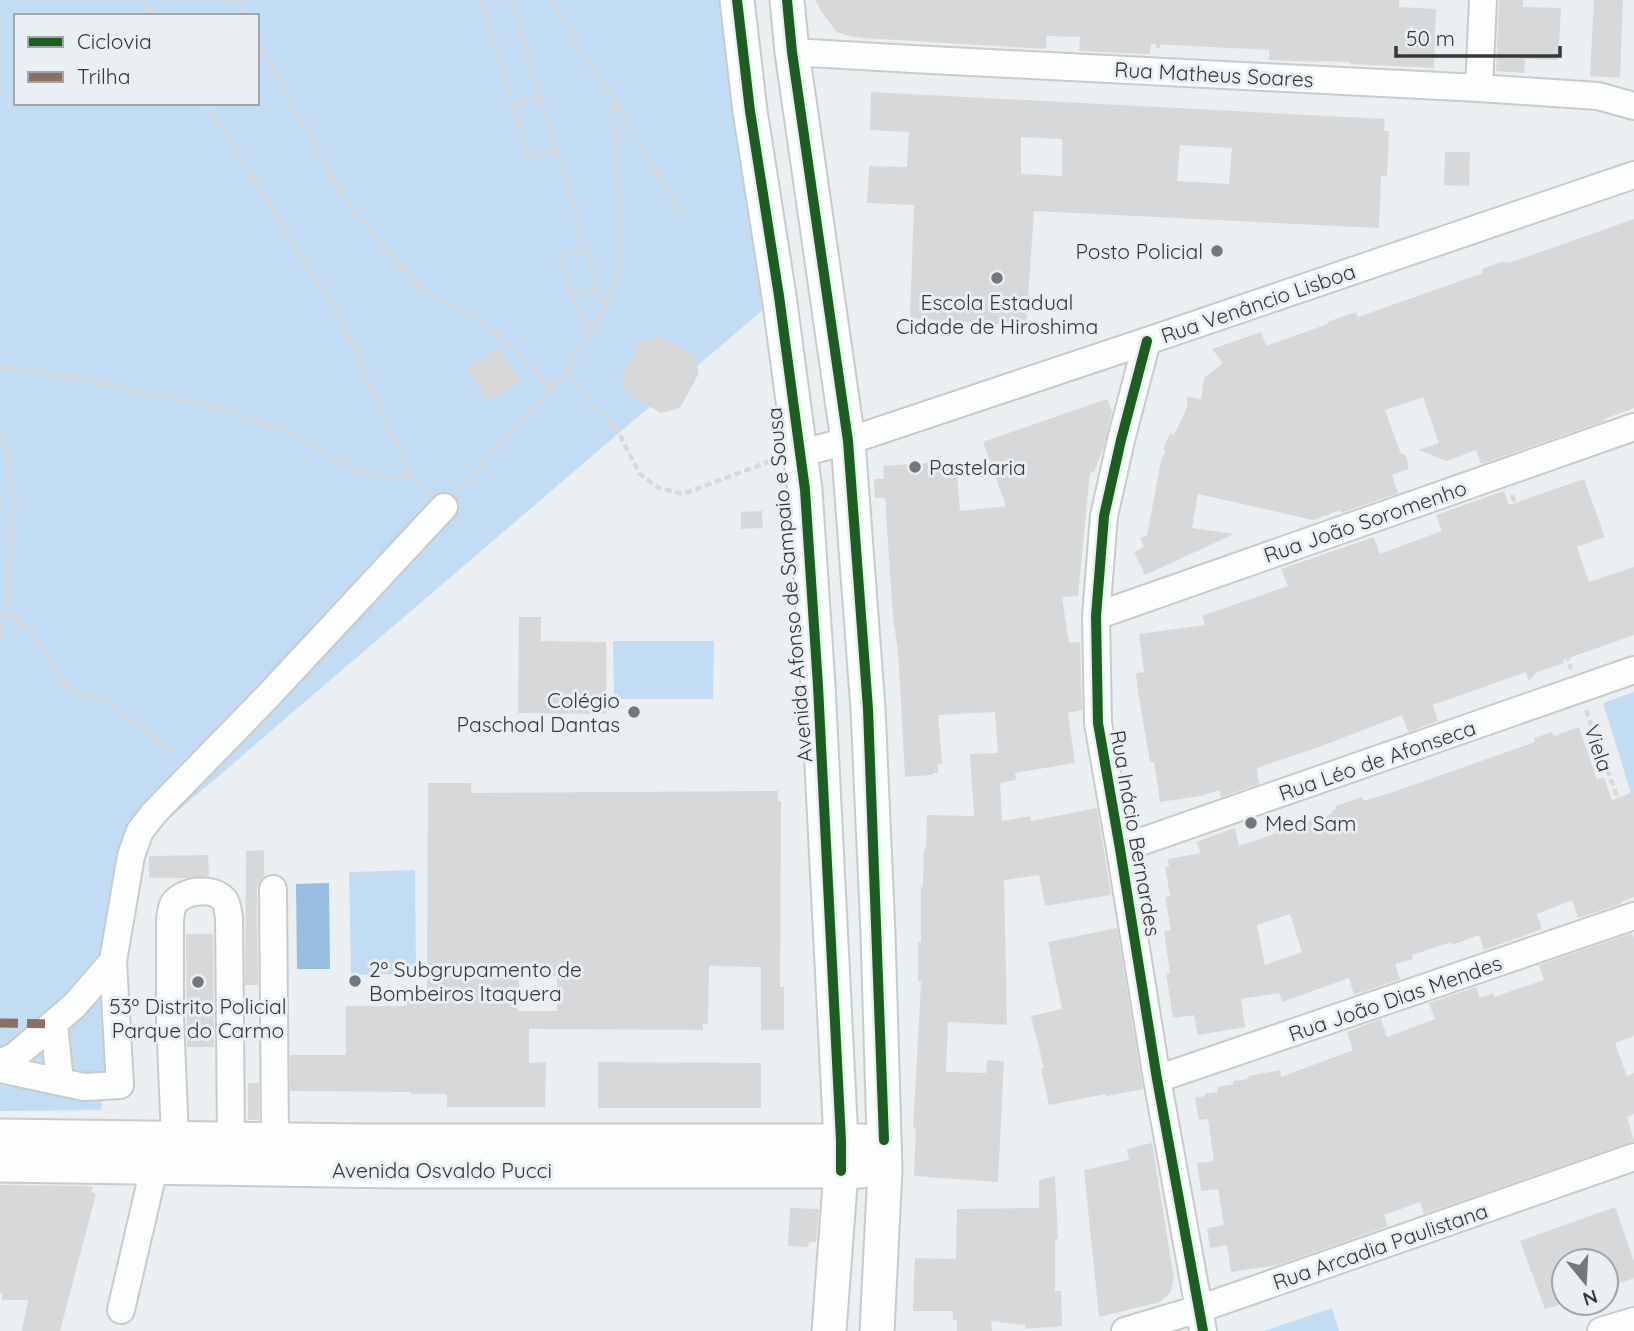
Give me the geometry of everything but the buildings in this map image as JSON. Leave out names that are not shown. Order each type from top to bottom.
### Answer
[{"type":"main road","name":"Avenida Afonso de Sampaio e Sousa","points":[[737,0],[750,111],[779,296],[805,490],[818,686],[841,1156],[829,1331]]},
{"type":"main road","points":[[787,0],[792,52],[848,441],[868,709],[885,1155],[877,1331]]},
{"type":"main road","name":"Avenida Osvaldo Pucci","points":[[0,1136],[367,1141],[841,1156]]},
{"type":"main road","name":"Avenida Osvaldo Pucci","points":[[0,1165],[424,1171],[885,1155]]},
{"type":"street","points":[[1479,88],[1483,0]]},
{"type":"street","name":"Rua Matheus Soares","points":[[792,52],[1479,88],[1598,96],[1634,106]]},
{"type":"street","name":"Rua Venâncio Lisboa","points":[[801,453],[848,441],[1634,175]]},
{"type":"street","name":"Rua Inácio Bernardes","points":[[1147,341],[1104,516],[1096,616],[1098,723],[1157,1079],[1201,1320]]},
{"type":"street","name":"Rua João Soromenho","points":[[1096,616],[1634,427]]},
{"type":"street","points":[[0,1069],[84,1087],[120,1085],[113,961],[131,856],[140,831],[154,813],[267,698],[444,507]]},
{"type":"street","name":"Rua Léo de Afonseca","points":[[1120,849],[1634,670]]},
{"type":"street","points":[[273,889],[275,1139]]},
{"type":"street","points":[[174,1138],[170,919],[173,905],[183,895],[201,891],[215,894],[225,900],[229,917],[231,1139]]},
{"type":"street","name":"Rua João Dias Mendes","points":[[1157,1079],[1634,916]]},
{"type":"street","points":[[0,1063],[15,1056],[74,1006],[113,961]]},
{"type":"street","points":[[54,1024],[60,1082]]},
{"type":"street","name":"Rua Arcadia Paulistana","points":[[1125,1331],[1201,1320],[1634,1157]]},
{"type":"street","points":[[121,1310],[154,1168]]},
{"type":"street","points":[[1601,1331],[1634,1321]]},
{"type":"path","points":[[482,0],[528,157],[555,149]]},
{"type":"path","points":[[511,0],[604,308]]},
{"type":"path","points":[[551,0],[685,218]]},
{"type":"path","points":[[1157,72],[1160,0]]},
{"type":"path","points":[[259,41],[343,198],[422,290],[490,327],[551,388]]},
{"type":"path","points":[[512,104],[540,96]]},
{"type":"path","points":[[207,105],[344,324],[400,454],[414,478],[444,507],[566,371],[604,308],[619,262],[621,214],[612,100]]},
{"type":"path","points":[[586,249],[559,258],[578,314],[591,330]]},
{"type":"path","points":[[572,296],[597,288]]},
{"type":"path","points":[[0,367],[104,384],[214,407],[292,434],[354,469],[391,478],[414,478]]},
{"type":"path","points":[[566,371],[582,393],[617,430],[640,474],[659,488],[683,495],[774,459],[801,453]]},
{"type":"path","points":[[0,435],[6,450],[15,503],[5,612],[0,637]]},
{"type":"path","points":[[5,612],[32,632],[62,682],[71,689],[97,697],[114,707],[163,743],[194,771]]},
{"type":"shaded area","points":[[0,0],[721,0],[773,301],[138,845],[101,1110],[0,1111]]},
{"type":"shaded area","points":[[613,641],[714,641],[713,699],[614,699]]},
{"type":"shaded area","points":[[1634,692],[1634,803],[1603,703]]},
{"type":"shaded area","points":[[415,870],[416,974],[351,975],[349,872]]},
{"type":"shaded area","points":[[329,883],[330,969],[297,969],[296,884]]},
{"type":"shaded area","points":[[1332,1308],[1339,1331],[1264,1331]]},
{"type":"marked path","points":[[0,1023],[54,1024]]},
{"type":"cycle path","points":[[737,0],[750,111],[779,296],[805,490],[818,686],[841,1171]]},
{"type":"cycle path","points":[[787,0],[792,52],[848,441],[868,709],[884,1140]]},
{"type":"cycle path","points":[[1147,341],[1104,516],[1096,616],[1098,723],[1157,1079],[1203,1331]]},
{"type":"place","name":"Posto Policial","points":[[1217,251]]},
{"type":"place","name":"Escola Estadual Cidade de Hiroshima","points":[[997,278]]},
{"type":"place","name":"Pastelaria","points":[[915,467]]},
{"type":"place","name":"Colégio Paschoal Dantas","points":[[634,712]]},
{"type":"place","name":"Med Sam","points":[[1251,823]]},
{"type":"place","name":"2º Subgrupamento de Bombeiros Itaquera","points":[[355,981]]},
{"type":"place","name":"53º Distrito Policial Parque do Carmo","points":[[198,982]]}]
